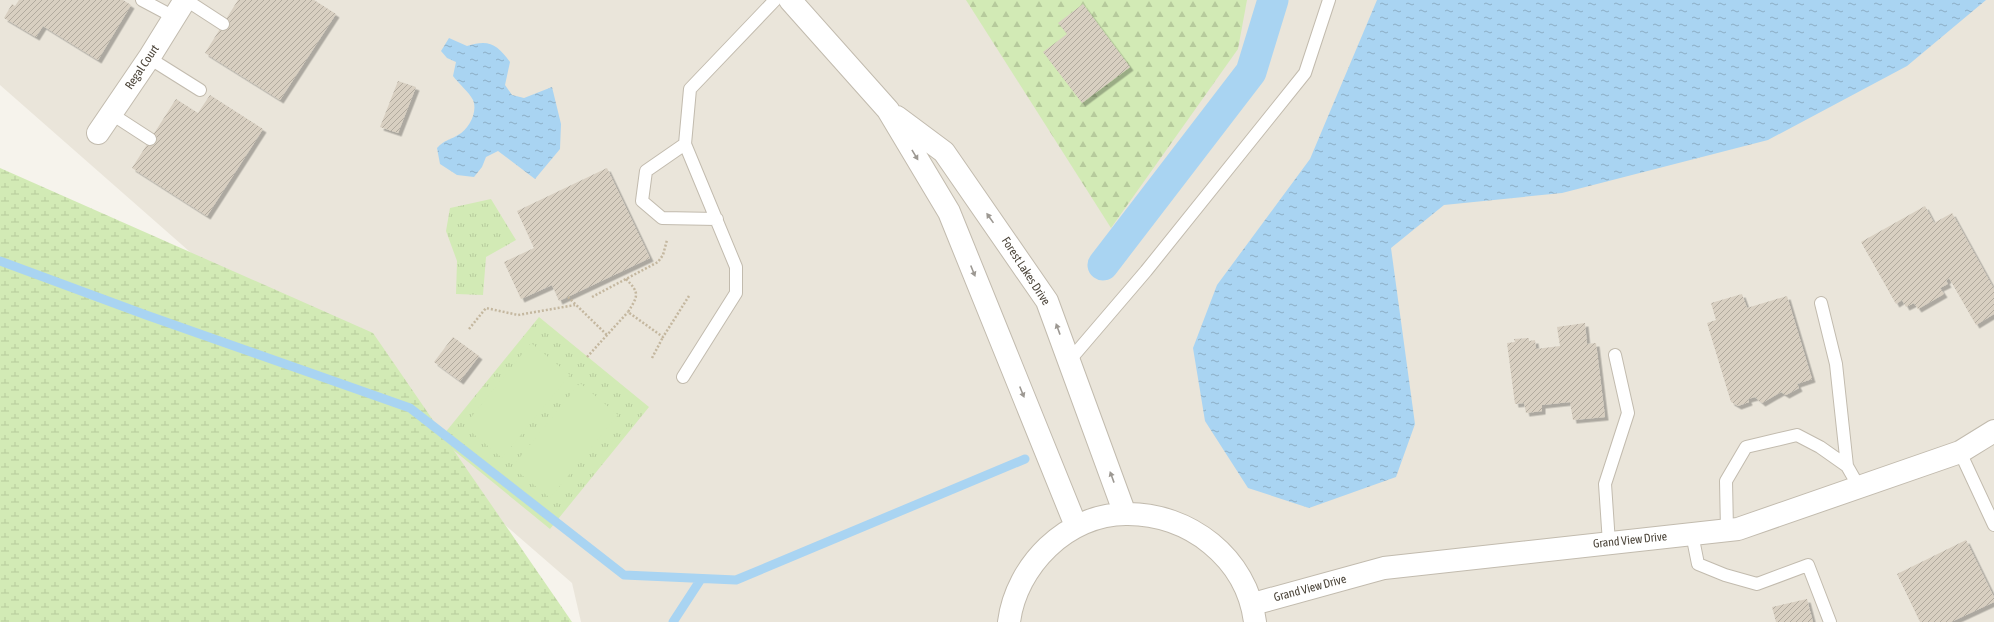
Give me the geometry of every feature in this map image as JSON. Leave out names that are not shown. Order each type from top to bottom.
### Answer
[{"type":"street","name":"Forest Lakes Drive","points":[[790,0],[888,110],[949,212],[1076,526]]},
{"type":"street","name":"Regal Court","points":[[98,133],[110,113],[149,58],[181,6]]},
{"type":"street","name":"Forest Lakes Drive","points":[[888,110],[944,152],[1048,301],[1125,514]]},
{"type":"street","name":"Grand View Drive","points":[[1254,613],[1384,568],[1738,529],[1960,452],[1994,431]]},
{"type":"street","points":[[1008,622],[1011,606],[1025,573],[1047,546],[1076,526],[1100,517],[1125,514],[1167,518],[1204,537],[1234,566],[1254,613]]},
{"type":"lane","points":[[142,0],[181,6],[223,24]]},
{"type":"lane","points":[[683,378],[736,293],[736,267],[685,144],[690,89],[775,0]]},
{"type":"lane","points":[[1069,361],[1146,271],[1305,73],[1329,0]]},
{"type":"lane","points":[[149,58],[200,90]]},
{"type":"lane","points":[[110,113],[150,139]]},
{"type":"lane","points":[[685,144],[646,171],[642,201],[662,218],[717,219]]},
{"type":"lane","points":[[1822,303],[1836,364],[1847,466],[1859,487]]},
{"type":"lane","points":[[1609,543],[1605,484],[1628,413],[1614,355]]},
{"type":"lane","points":[[1728,530],[1726,481],[1746,447],[1797,435],[1847,466]]},
{"type":"lane","points":[[1960,452],[1994,525]]},
{"type":"lane","points":[[1692,534],[1698,564],[1725,575],[1757,584],[1808,565],[1830,622]]},
{"type":"path","points":[[592,297],[658,262],[663,255],[667,243],[662,218]]},
{"type":"path","points":[[587,357],[628,312],[636,299],[636,289],[626,279]]},
{"type":"path","points":[[652,358],[663,337],[689,296]]},
{"type":"path","points":[[568,297],[608,335]]},
{"type":"path","points":[[468,329],[486,308],[518,315],[575,305]]},
{"type":"path","points":[[628,312],[663,337]]},
{"type":"shaded area","points":[[0,0],[1994,0],[1994,622],[581,622],[572,583],[206,266],[0,85]]},
{"type":"green space","points":[[966,0],[1247,0],[1238,49],[1111,228]]},
{"type":"green space","points":[[0,168],[373,333],[572,622],[0,622]]},
{"type":"green space","points":[[491,199],[516,240],[486,257],[483,295],[456,294],[457,261],[446,231],[450,208]]},
{"type":"green space","points":[[539,317],[649,407],[550,529],[440,439]]},
{"type":"green space","points":[[531,343],[570,375],[502,458],[464,426]]},
{"type":"green space","points":[[580,383],[618,415],[550,498],[512,467]]},
{"type":"water","points":[[1377,0],[1986,0],[1907,66],[1768,140],[1562,193],[1444,205],[1391,248],[1415,424],[1396,477],[1309,508],[1248,488],[1205,421],[1193,348],[1217,285],[1310,159]]},
{"type":"water","points":[[449,38],[467,46],[487,43],[501,51],[510,62],[505,85],[512,95],[524,98],[552,87],[561,124],[560,149],[535,179],[498,151],[486,157],[482,167],[474,177],[457,175],[440,164],[437,148],[466,129],[472,120],[474,110],[473,100],[453,76],[456,62],[447,58],[441,51]]},
{"type":"building","points":[[19,0],[123,0],[131,5],[98,60],[43,26],[36,37],[4,18],[12,4],[15,6]]},
{"type":"building","points":[[238,0],[314,0],[336,14],[280,100],[205,53]]},
{"type":"building","points":[[1083,4],[1130,67],[1082,103],[1043,52],[1067,34],[1058,23]]},
{"type":"building","points":[[398,81],[416,87],[398,133],[380,127]]},
{"type":"building","points":[[210,95],[263,129],[207,216],[132,168],[176,99],[198,113]]},
{"type":"building","points":[[607,168],[650,258],[559,301],[552,285],[521,299],[504,262],[534,248],[517,211]]},
{"type":"building","points":[[1925,206],[1934,223],[1952,213],[1994,289],[1994,314],[1976,325],[1949,278],[1946,281],[1948,284],[1940,288],[1944,294],[1918,309],[1914,303],[1906,307],[1902,300],[1896,304],[1861,242]]},
{"type":"building","points":[[1742,294],[1747,308],[1787,296],[1812,379],[1797,384],[1799,388],[1786,395],[1781,392],[1762,403],[1755,397],[1748,399],[1749,402],[1738,406],[1731,402],[1707,323],[1716,320],[1711,303]]},
{"type":"building","points":[[1585,323],[1587,344],[1596,343],[1605,417],[1573,420],[1570,402],[1542,405],[1542,411],[1526,413],[1524,403],[1515,404],[1507,343],[1515,342],[1514,339],[1529,338],[1529,341],[1535,340],[1536,349],[1560,346],[1557,327]]},
{"type":"building","points":[[453,337],[479,356],[460,381],[434,362]]},
{"type":"building","points":[[1966,540],[1994,597],[1994,602],[1951,622],[1920,622],[1897,574]]},
{"type":"building","points":[[1807,599],[1813,622],[1776,622],[1772,607]]},
{"type":"waterway","points":[[1103,265],[1251,72],[1273,0]]},
{"type":"waterway","points":[[0,261],[146,315],[410,408],[624,575],[736,580],[1025,459]]},
{"type":"waterway","points":[[673,622],[701,579]]}]
